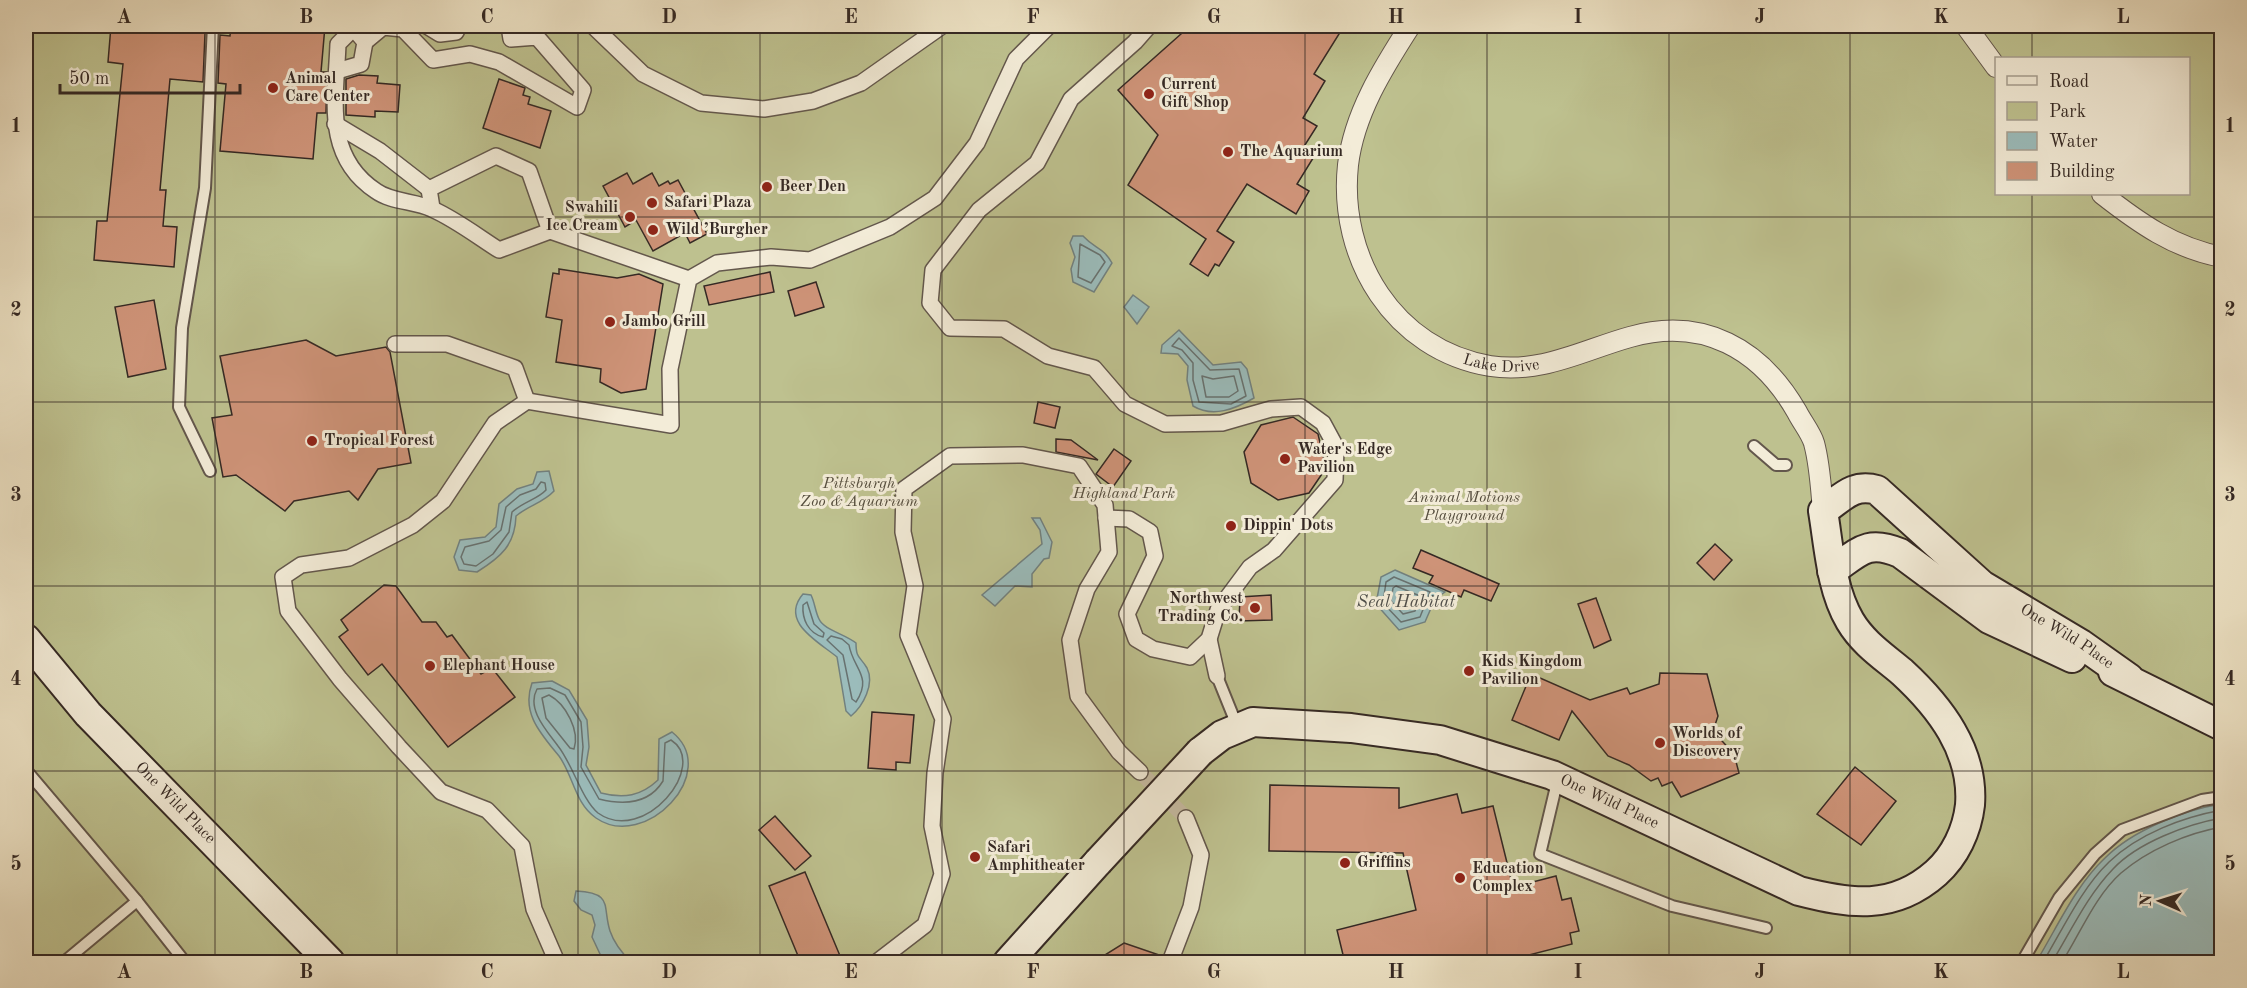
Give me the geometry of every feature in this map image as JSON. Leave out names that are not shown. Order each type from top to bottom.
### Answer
[{"type":"main road","name":"One Wild Place","points":[[1008,963],[1200,752],[1222,735],[1253,722],[1404,735],[1478,750],[1558,778],[1798,891],[1839,901],[1865,902],[1901,895],[1926,881],[1946,865],[1960,842],[1969,813],[1971,790],[1968,769],[1960,747],[1935,708],[1903,674],[1864,640],[1850,621],[1832,571],[1823,511],[1856,488],[1876,490],[1982,585],[2081,644],[2129,678]]},
{"type":"main road","name":"One Wild Place","points":[[1832,571],[1865,547],[1875,544],[1886,547],[1900,553],[1989,619],[2058,652],[2129,678],[2222,726]]},
{"type":"main road","name":"One Wild Place","points":[[26,639],[88,714],[330,963]]},
{"type":"street","points":[[427,26],[440,34],[456,32],[459,26]]},
{"type":"street","points":[[364,42],[383,27],[403,29],[433,60],[470,54],[500,62],[577,106],[583,90],[537,37],[512,39],[509,26]]},
{"type":"street","points":[[593,26],[643,74],[701,103],[764,109],[813,101],[861,83],[942,26]]},
{"type":"street","points":[[557,963],[534,909],[522,846],[487,810],[441,792],[399,747],[340,679],[288,611],[283,578],[301,565],[349,558],[413,525],[442,501],[495,423],[527,401],[671,425],[670,369],[689,279],[717,263],[771,257],[810,260],[890,227],[935,198],[977,143],[1016,59],[1049,26]]},
{"type":"street","points":[[1106,518],[1129,519],[1150,532],[1155,556],[1127,614],[1136,639],[1153,649],[1190,657],[1209,639],[1218,610],[1250,567],[1274,550],[1335,480],[1336,447],[1323,423],[1301,407],[1271,409],[1222,423],[1164,424],[1125,404],[1094,368],[1048,356],[1004,329],[950,328],[930,303],[933,270],[979,210],[1037,163],[1071,99],[1136,42],[1149,26]]},
{"type":"street","name":"Lake Drive","points":[[1410,26],[1371,92],[1359,120],[1348,164],[1349,220],[1358,257],[1373,287],[1394,315],[1419,335],[1463,359],[1500,366],[1546,365],[1631,336],[1662,331],[1692,332],[1722,340],[1747,352],[1769,371],[1793,405],[1814,442],[1823,511]]},
{"type":"street","points":[[1966,26],[1995,66]]},
{"type":"street","points":[[337,71],[361,63],[364,42],[355,27],[338,44],[335,124],[339,146],[350,165],[356,174],[377,192],[432,208],[499,249],[550,231],[689,279]]},
{"type":"street","points":[[335,124],[380,151],[429,189],[432,208]]},
{"type":"street","points":[[429,189],[496,156],[529,171],[550,231]]},
{"type":"street","points":[[2103,195],[2139,223],[2176,244],[2222,257]]},
{"type":"street","points":[[395,344],[447,344],[515,368],[527,401]]},
{"type":"street","points":[[877,963],[925,925],[942,874],[932,826],[935,773],[943,719],[908,635],[915,586],[903,532],[904,489],[950,456],[1023,454],[1079,466],[1105,504],[1109,552],[1087,589],[1070,640],[1078,696],[1119,752],[1140,772]]},
{"type":"street","points":[[1209,639],[1217,676]]},
{"type":"street","points":[[1170,963],[1191,907],[1201,855],[1186,818]]},
{"type":"lane","points":[[210,471],[179,407],[182,328],[205,188],[213,26]]},
{"type":"lane","points":[[1754,446],[1776,465],[1786,465]]},
{"type":"lane","points":[[1217,676],[1238,728]]},
{"type":"lane","points":[[26,770],[137,901],[185,963]]},
{"type":"lane","points":[[1558,778],[1540,854],[1672,906],[1766,928]]},
{"type":"lane","points":[[2022,963],[2059,898],[2095,854],[2122,830],[2202,800],[2222,797]]},
{"type":"lane","points":[[64,963],[137,901]]},
{"type":"green space","name":"Pittsburgh Zoo & Aquarium","points":[[26,26],[2221,26],[2221,962],[26,962]]},
{"type":"water","points":[[1073,236],[1083,236],[1105,254],[1112,263],[1094,292],[1073,282],[1071,269],[1075,257],[1070,243]]},
{"type":"water","points":[[1133,295],[1149,307],[1137,324],[1124,307]]},
{"type":"water","points":[[1179,330],[1213,365],[1241,362],[1247,369],[1254,398],[1224,411],[1201,410],[1193,406],[1187,380],[1188,366],[1178,354],[1161,353],[1162,345]]},
{"type":"water","points":[[549,471],[554,491],[516,516],[510,543],[500,555],[477,572],[459,570],[454,557],[460,540],[485,537],[496,527],[499,504],[517,489],[533,484],[537,472]]},
{"type":"water","points":[[1032,518],[1040,518],[1052,542],[1049,558],[1044,559],[1032,574],[1032,587],[1015,586],[995,606],[982,595],[1042,544],[1040,530]]},
{"type":"water","name":"Seal Habitat","points":[[1395,570],[1445,592],[1435,599],[1425,622],[1399,630],[1376,604],[1381,577]]},
{"type":"water","points":[[803,594],[811,595],[822,623],[856,643],[858,655],[867,668],[869,688],[860,707],[851,716],[846,711],[837,657],[812,638],[798,622],[797,604]]},
{"type":"water","points":[[552,681],[569,690],[587,720],[589,747],[586,765],[601,793],[617,796],[632,795],[645,790],[658,780],[659,739],[672,732],[685,749],[688,767],[683,786],[671,803],[655,816],[636,825],[615,826],[596,818],[589,812],[583,805],[564,764],[540,731],[531,713],[529,694],[532,683]]},
{"type":"water","points":[[2221,804],[2221,962],[2036,962],[2067,908],[2094,869],[2105,858],[2144,830],[2175,816]]},
{"type":"water","points":[[576,891],[588,892],[601,898],[606,908],[612,935],[631,962],[611,962],[600,954],[592,937],[595,925],[592,915],[581,910],[574,901]]},
{"type":"building","points":[[111,26],[184,26],[184,31],[205,33],[203,82],[170,79],[160,190],[166,190],[163,226],[177,227],[174,267],[94,260],[97,221],[107,221],[123,64],[108,62]]},
{"type":"building","name":"Animal Care Center","points":[[231,26],[325,26],[321,72],[327,72],[326,113],[317,113],[313,159],[220,151],[226,84],[218,83],[220,35],[230,36]]},
{"type":"building","name":"The Aquarium","points":[[1190,26],[1344,26],[1314,74],[1325,81],[1303,118],[1317,126],[1303,148],[1315,155],[1297,184],[1309,191],[1296,214],[1247,184],[1217,231],[1234,242],[1219,266],[1215,264],[1208,276],[1190,264],[1206,239],[1128,185],[1158,135],[1118,90]]},
{"type":"building","points":[[359,75],[378,76],[377,83],[400,85],[398,112],[375,111],[375,117],[346,115],[346,79]]},
{"type":"building","points":[[499,79],[525,88],[523,95],[530,97],[528,104],[551,111],[540,148],[483,128]]},
{"type":"building","name":"Safari Plaza","points":[[627,173],[633,184],[652,173],[659,186],[668,181],[670,184],[678,180],[707,234],[690,243],[685,233],[653,251],[636,220],[625,227],[603,186]]},
{"type":"building","points":[[559,269],[617,278],[639,274],[663,284],[646,389],[621,393],[600,382],[601,369],[556,362],[562,320],[546,317],[553,273],[559,274]]},
{"type":"building","points":[[770,272],[774,292],[709,305],[704,286]]},
{"type":"building","points":[[816,282],[824,307],[795,316],[788,291]]},
{"type":"building","points":[[154,300],[166,369],[128,377],[115,307]]},
{"type":"building","name":"Tropical Forest","points":[[306,340],[336,356],[386,347],[390,352],[411,463],[378,469],[358,500],[349,491],[294,501],[285,511],[236,475],[223,477],[212,418],[232,415],[220,356]]},
{"type":"building","points":[[1038,402],[1060,407],[1055,428],[1034,423]]},
{"type":"building","name":"Water's Edge Pavilion","points":[[1293,417],[1318,434],[1326,468],[1309,493],[1278,500],[1251,483],[1244,452],[1261,425]]},
{"type":"building","points":[[1056,439],[1071,440],[1098,460],[1056,452]]},
{"type":"building","points":[[1114,449],[1131,461],[1113,487],[1096,474]]},
{"type":"building","points":[[1715,544],[1732,560],[1714,580],[1697,563]]},
{"type":"building","points":[[1421,550],[1499,584],[1491,601],[1464,590],[1461,597],[1429,583],[1433,576],[1413,568]]},
{"type":"building","name":"Elephant House","points":[[384,585],[396,586],[422,622],[436,622],[447,637],[452,635],[481,674],[492,668],[515,697],[448,747],[382,664],[368,675],[339,637],[348,630],[341,620]]},
{"type":"building","name":"Northwest Trading Co.","points":[[1271,595],[1272,620],[1239,621],[1240,597]]},
{"type":"building","points":[[1596,598],[1611,640],[1594,648],[1578,604]]},
{"type":"building","name":"Worlds of Discovery","points":[[1660,673],[1707,674],[1718,716],[1713,731],[1734,754],[1739,773],[1681,797],[1672,782],[1662,786],[1658,778],[1651,781],[1629,765],[1608,756],[1572,711],[1559,740],[1512,720],[1531,674],[1590,700],[1627,688],[1630,694],[1659,684]]},
{"type":"building","points":[[872,712],[914,715],[910,763],[896,762],[896,770],[868,768]]},
{"type":"building","points":[[1855,767],[1896,801],[1861,845],[1817,814]]},
{"type":"building","name":"Education Complex","points":[[1270,785],[1399,788],[1399,808],[1457,794],[1462,813],[1493,806],[1513,887],[1556,876],[1562,900],[1571,898],[1579,931],[1570,933],[1572,944],[1498,963],[1345,963],[1337,930],[1416,910],[1403,853],[1269,851]]},
{"type":"building","points":[[775,816],[811,856],[795,870],[759,830]]},
{"type":"building","points":[[805,872],[843,963],[801,963],[769,886]]},
{"type":"building","points":[[1124,943],[1162,956],[1160,963],[1092,963]]},
{"type":"tunnel","points":[[1140,772],[1186,818]]},
{"type":"place","name":"Animal Care Center","points":[[273,88]]},
{"type":"place","name":"Current Gift Shop","points":[[1149,94]]},
{"type":"place","name":"The Aquarium","points":[[1228,152]]},
{"type":"place","name":"Beer Den","points":[[767,187]]},
{"type":"place","name":"Safari Plaza","points":[[652,203]]},
{"type":"place","name":"Swahili Ice Cream","points":[[630,217]]},
{"type":"place","name":"Wild ’Burgher","points":[[653,230]]},
{"type":"place","name":"Jambo Grill","points":[[610,322]]},
{"type":"place","name":"Tropical Forest","points":[[312,441]]},
{"type":"place","name":"Water's Edge Pavilion","points":[[1285,459]]},
{"type":"place","name":"Dippin' Dots","points":[[1231,526]]},
{"type":"place","name":"Northwest Trading Co.","points":[[1255,608]]},
{"type":"place","name":"Elephant House","points":[[430,666]]},
{"type":"place","name":"Kids Kingdom Pavilion","points":[[1469,671]]},
{"type":"place","name":"Worlds of Discovery","points":[[1660,743]]},
{"type":"place","name":"Safari Amphitheater","points":[[975,857]]},
{"type":"place","name":"Griffins","points":[[1345,863]]},
{"type":"place","name":"Education Complex","points":[[1460,878]]},
{"type":"park label","name":"Highland Park","points":[[1124,494]]},
{"type":"park label","name":"Animal Motions Playground","points":[[1464,507]]}]
